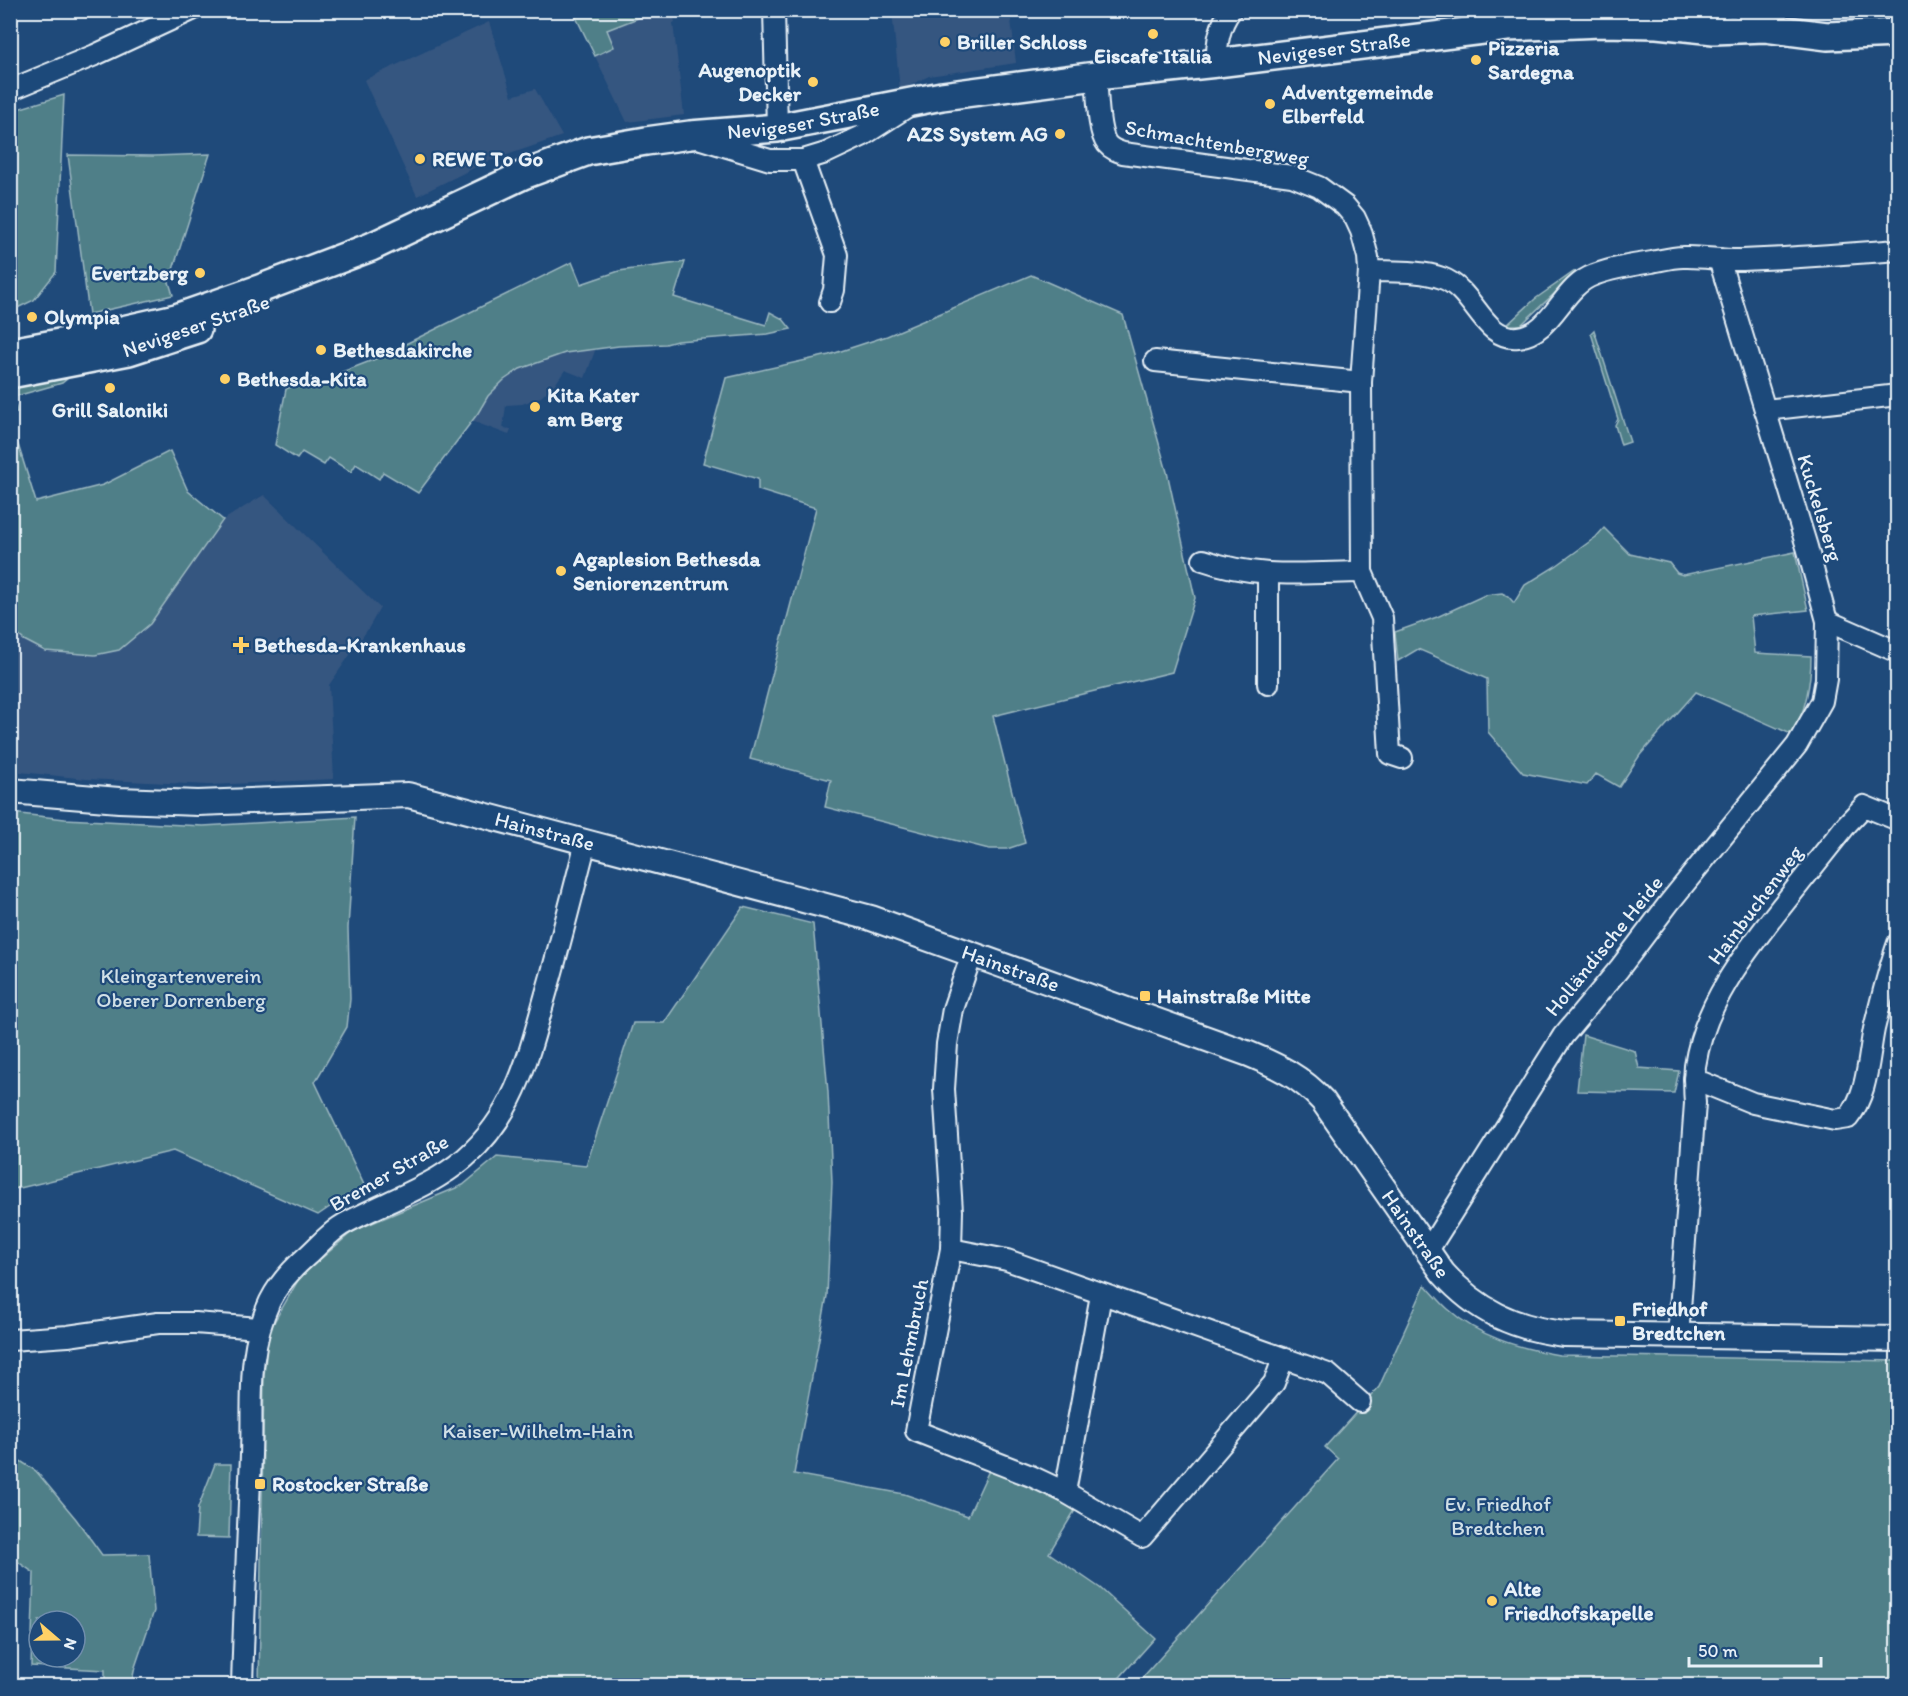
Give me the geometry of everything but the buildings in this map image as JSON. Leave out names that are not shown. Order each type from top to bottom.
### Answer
[{"type":"main road","name":"Nevigeser Straße","points":[[10,374],[262,288],[371,247],[524,175],[588,151],[690,135],[777,128],[916,101],[1096,76],[1507,27],[1601,23],[1657,24],[1714,30],[1762,19],[1827,36],[1898,33]]},
{"type":"main road","name":"Nevigeser Straße","points":[[10,352],[78,351]]},
{"type":"street","points":[[10,90],[95,55],[192,10]]},
{"type":"street","points":[[774,10],[777,128]]},
{"type":"street","points":[[1217,63],[1216,48],[1220,29],[1232,10]]},
{"type":"street","name":"Schmachtenbergweg","points":[[1096,76],[1102,134],[1112,149],[1123,153],[1292,176],[1308,181],[1333,196],[1355,218],[1366,245],[1369,271],[1361,382],[1362,572],[1383,618],[1390,754],[1402,758]]},
{"type":"street","name":"Nevigeser Straße","points":[[690,135],[770,160],[803,160],[826,153],[862,136],[916,101]]},
{"type":"street","name":"Nevigeser Straße","points":[[803,160],[837,255],[834,290],[830,302]]},
{"type":"street","points":[[1369,271],[1424,274],[1442,278],[1456,285],[1467,296],[1484,321],[1494,331],[1506,336],[1518,337],[1532,333],[1543,324],[1577,286],[1591,275],[1614,269],[1682,257],[1739,261],[1898,250]]},
{"type":"street","name":"Kuckelsberg","points":[[1719,259],[1827,621],[1826,679]]},
{"type":"street","points":[[1155,361],[1361,382]]},
{"type":"street","points":[[1765,410],[1898,394]]},
{"type":"street","points":[[1203,560],[1228,569],[1268,574],[1362,572]]},
{"type":"street","points":[[1268,574],[1268,684]]},
{"type":"street","points":[[1827,621],[1898,652]]},
{"type":"street","name":"Holländische Heide","points":[[1427,1252],[1563,1036],[1797,745],[1822,701],[1826,679]]},
{"type":"street","name":"Hainstraße","points":[[10,791],[119,800],[198,803],[408,795],[871,918],[1249,1053],[1289,1071],[1310,1087],[1323,1101],[1443,1273],[1481,1307],[1511,1323],[1528,1329],[1564,1334],[1898,1339]]},
{"type":"street","name":"Hainbuchenweg","points":[[1678,1336],[1695,1103],[1694,1079],[1698,1052],[1709,1020],[1721,992],[1742,957],[1847,824],[1864,806],[1898,820]]},
{"type":"street","name":"Bremer Straße","points":[[242,1686],[252,1367],[259,1328],[271,1299],[290,1271],[324,1240],[342,1225],[435,1179],[464,1160],[487,1137],[505,1113],[519,1083],[530,1049],[585,842]]},
{"type":"street","points":[[1694,1079],[1753,1103],[1835,1120],[1848,1118],[1857,1107],[1862,1094],[1874,1030],[1898,943]]},
{"type":"street","name":"Im Lehmbruch","points":[[972,954],[953,1009],[947,1044],[945,1089],[952,1211],[951,1249],[916,1431],[999,1461],[1065,1492],[1142,1537],[1274,1383],[1283,1359]]},
{"type":"street","points":[[951,1249],[1007,1260],[1328,1374],[1360,1402]]},
{"type":"street","points":[[1065,1492],[1101,1295]]},
{"type":"street","points":[[10,1340],[68,1336],[158,1323],[195,1323],[259,1328]]},
{"type":"shaded area","points":[[652,11],[672,11],[684,115],[627,122],[595,56],[614,47],[606,30]]},
{"type":"shaded area","points":[[892,11],[1010,11],[1016,63],[929,76],[900,90]]},
{"type":"shaded area","points":[[489,22],[512,96],[535,89],[562,136],[484,163],[417,196],[364,80]]},
{"type":"shaded area","points":[[596,348],[585,378],[565,370],[556,383],[541,397],[522,404],[506,405],[503,428],[511,429],[509,435],[472,421],[488,396],[504,380],[520,369],[565,353]]},
{"type":"shaded area","name":"Bethesda-Krankenhaus","points":[[264,495],[380,608],[329,685],[334,779],[209,785],[87,779],[11,771],[10,629],[24,640],[150,624],[223,520]]},
{"type":"green space","points":[[573,11],[652,11],[607,30],[614,47],[595,56]]},
{"type":"green space","points":[[64,95],[56,272],[34,300],[11,311],[11,111]]},
{"type":"green space","points":[[210,154],[169,282],[173,295],[89,314],[68,155]]},
{"type":"green space","points":[[572,262],[581,284],[619,271],[685,262],[674,297],[766,325],[770,312],[783,319],[791,329],[768,334],[619,346],[565,353],[520,369],[504,380],[488,396],[478,413],[418,493],[383,472],[379,479],[356,464],[351,472],[329,458],[324,465],[302,452],[297,459],[275,445],[286,389],[311,378],[316,388],[338,378],[337,374],[373,360]]},
{"type":"green space","points":[[1575,271],[1576,274],[1521,325],[1507,325],[1535,299]]},
{"type":"green space","points":[[1031,275],[1123,315],[1167,472],[1195,598],[1172,672],[993,716],[1025,843],[1007,849],[989,849],[825,807],[831,780],[750,759],[816,508],[758,490],[758,479],[703,463],[726,378],[829,355],[887,336]]},
{"type":"green space","points":[[1594,330],[1630,442],[1621,445],[1615,425],[1618,419],[1591,333]]},
{"type":"green space","points":[[67,379],[62,383],[13,397],[17,412],[11,414],[11,388]]},
{"type":"green space","points":[[11,422],[36,502],[103,485],[170,451],[188,491],[223,520],[150,624],[119,650],[95,655],[45,651],[24,640],[11,629]]},
{"type":"green space","points":[[1604,528],[1630,554],[1669,563],[1677,573],[1683,575],[1795,552],[1808,610],[1751,616],[1755,653],[1811,656],[1807,697],[1791,734],[1696,692],[1640,755],[1619,787],[1596,774],[1587,785],[1523,773],[1488,732],[1487,679],[1418,649],[1398,661],[1395,632],[1437,617],[1485,595],[1502,593],[1514,603],[1525,585],[1556,566],[1596,537]]},
{"type":"green space","name":"Kleingartenverein Oberer Dorrenberg","points":[[11,813],[65,819],[203,826],[355,817],[348,928],[350,999],[347,1027],[315,1082],[365,1187],[318,1215],[173,1151],[11,1189]]},
{"type":"green space","name":"Kaiser-Wilhelm-Hain","points":[[743,907],[813,924],[828,1092],[832,1182],[827,1296],[794,1474],[904,1494],[968,1516],[991,1466],[1077,1507],[1049,1553],[1100,1588],[1155,1638],[1113,1685],[259,1686],[264,1375],[269,1331],[300,1277],[353,1231],[463,1185],[497,1157],[586,1166],[633,1023],[664,1023]]},
{"type":"green space","points":[[1583,1035],[1635,1051],[1639,1068],[1679,1071],[1674,1093],[1577,1091]]},
{"type":"green space","name":"Ev. Friedhof Bredtchen","points":[[1425,1285],[1460,1319],[1486,1334],[1514,1345],[1559,1355],[1897,1361],[1897,1685],[1135,1686],[1338,1459],[1325,1447],[1379,1387]]},
{"type":"green space","points":[[11,1455],[36,1471],[102,1555],[149,1554],[154,1611],[131,1685],[105,1685],[105,1670],[86,1669],[87,1609],[33,1609],[34,1573],[11,1557]]},
{"type":"green space","points":[[215,1464],[231,1464],[229,1538],[196,1537],[198,1508]]},
{"type":"place","name":"Eiscafe Italia","points":[[1153,34]]},
{"type":"place","name":"Briller Schloss","points":[[945,42]]},
{"type":"place","name":"Pizzeria Sardegna","points":[[1476,60]]},
{"type":"place","name":"Augenoptik Decker","points":[[813,82]]},
{"type":"place","name":"Adventgemeinde Elberfeld","points":[[1270,104]]},
{"type":"place","name":"AZS System AG","points":[[1060,134]]},
{"type":"place","name":"REWE To Go","points":[[420,159]]},
{"type":"place","name":"Evertzberg","points":[[200,273]]},
{"type":"place","name":"Olympia","points":[[32,317]]},
{"type":"place","name":"Bethesdakirche","points":[[321,350]]},
{"type":"place","name":"Bethesda-Kita","points":[[225,379]]},
{"type":"place","name":"Grill Saloniki","points":[[110,388]]},
{"type":"place","name":"Kita Kater am Berg","points":[[535,407]]},
{"type":"place","name":"Agaplesion Bethesda Seniorenzentrum","points":[[561,571]]},
{"type":"place","name":"Bethesda-Krankenhaus","points":[[241,645]]},
{"type":"place","name":"Hainstraße Mitte","points":[[1145,996]]},
{"type":"place","name":"Friedhof Bredtchen","points":[[1620,1321]]},
{"type":"place","name":"Rostocker Straße","points":[[260,1484]]},
{"type":"place","name":"Alte Friedhofskapelle","points":[[1492,1601]]}]
